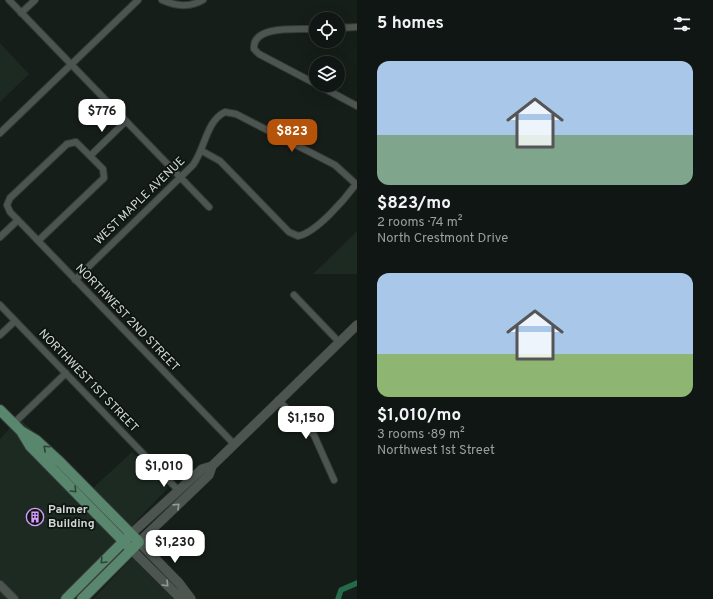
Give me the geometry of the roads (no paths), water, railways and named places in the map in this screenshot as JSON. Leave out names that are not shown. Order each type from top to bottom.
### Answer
[{"type":"main road","points":[[82,599],[135,545],[209,475],[212,466],[278,400],[357,325]]},
{"type":"main road","points":[[0,410],[21,432],[36,440],[60,462],[127,537],[179,583],[191,599]]},
{"type":"main road","points":[[66,599],[127,537],[178,490],[202,469],[212,466]]},
{"type":"main road","points":[[135,545],[181,599]]},
{"type":"street","points":[[9,0],[125,122],[209,207]]},
{"type":"street","points":[[21,13],[35,0]]},
{"type":"street","points":[[0,133],[138,0]]},
{"type":"street","points":[[162,0],[179,6],[188,6],[203,0]]},
{"type":"street","points":[[345,28],[357,27]]},
{"type":"street","points":[[309,29],[266,32],[256,39],[254,45],[254,49],[259,54],[309,81]]},
{"type":"street","points":[[330,92],[357,106]]},
{"type":"street","name":"WEST MAPLE AVENUE","points":[[75,280],[193,165],[202,151],[214,120],[225,112],[236,114],[335,165],[356,185]]},
{"type":"street","points":[[38,241],[104,178],[103,169],[90,156],[125,122]]},
{"type":"street","name":"NORTHWEST 2ND STREET","points":[[90,156],[79,144],[72,142],[67,144],[10,198],[7,205],[10,212],[234,444]]},
{"type":"street","points":[[202,151],[220,161],[289,232],[298,236],[310,232],[345,199],[356,185]]},
{"type":"street","points":[[0,237],[18,220]]},
{"type":"street","points":[[294,295],[339,342]]},
{"type":"street","name":"NORTHWEST 1ST STREET","points":[[0,305],[178,490]]},
{"type":"street","points":[[0,335],[15,321]]},
{"type":"street","points":[[13,424],[66,373]]},
{"type":"street","points":[[278,400],[314,435],[334,480]]},
{"type":"street","points":[[0,585],[14,599]]},
{"type":"waterway","points":[[338,599],[341,590],[357,583]]},
{"type":"place","name":"Palmer Building","points":[[35,517]]}]
